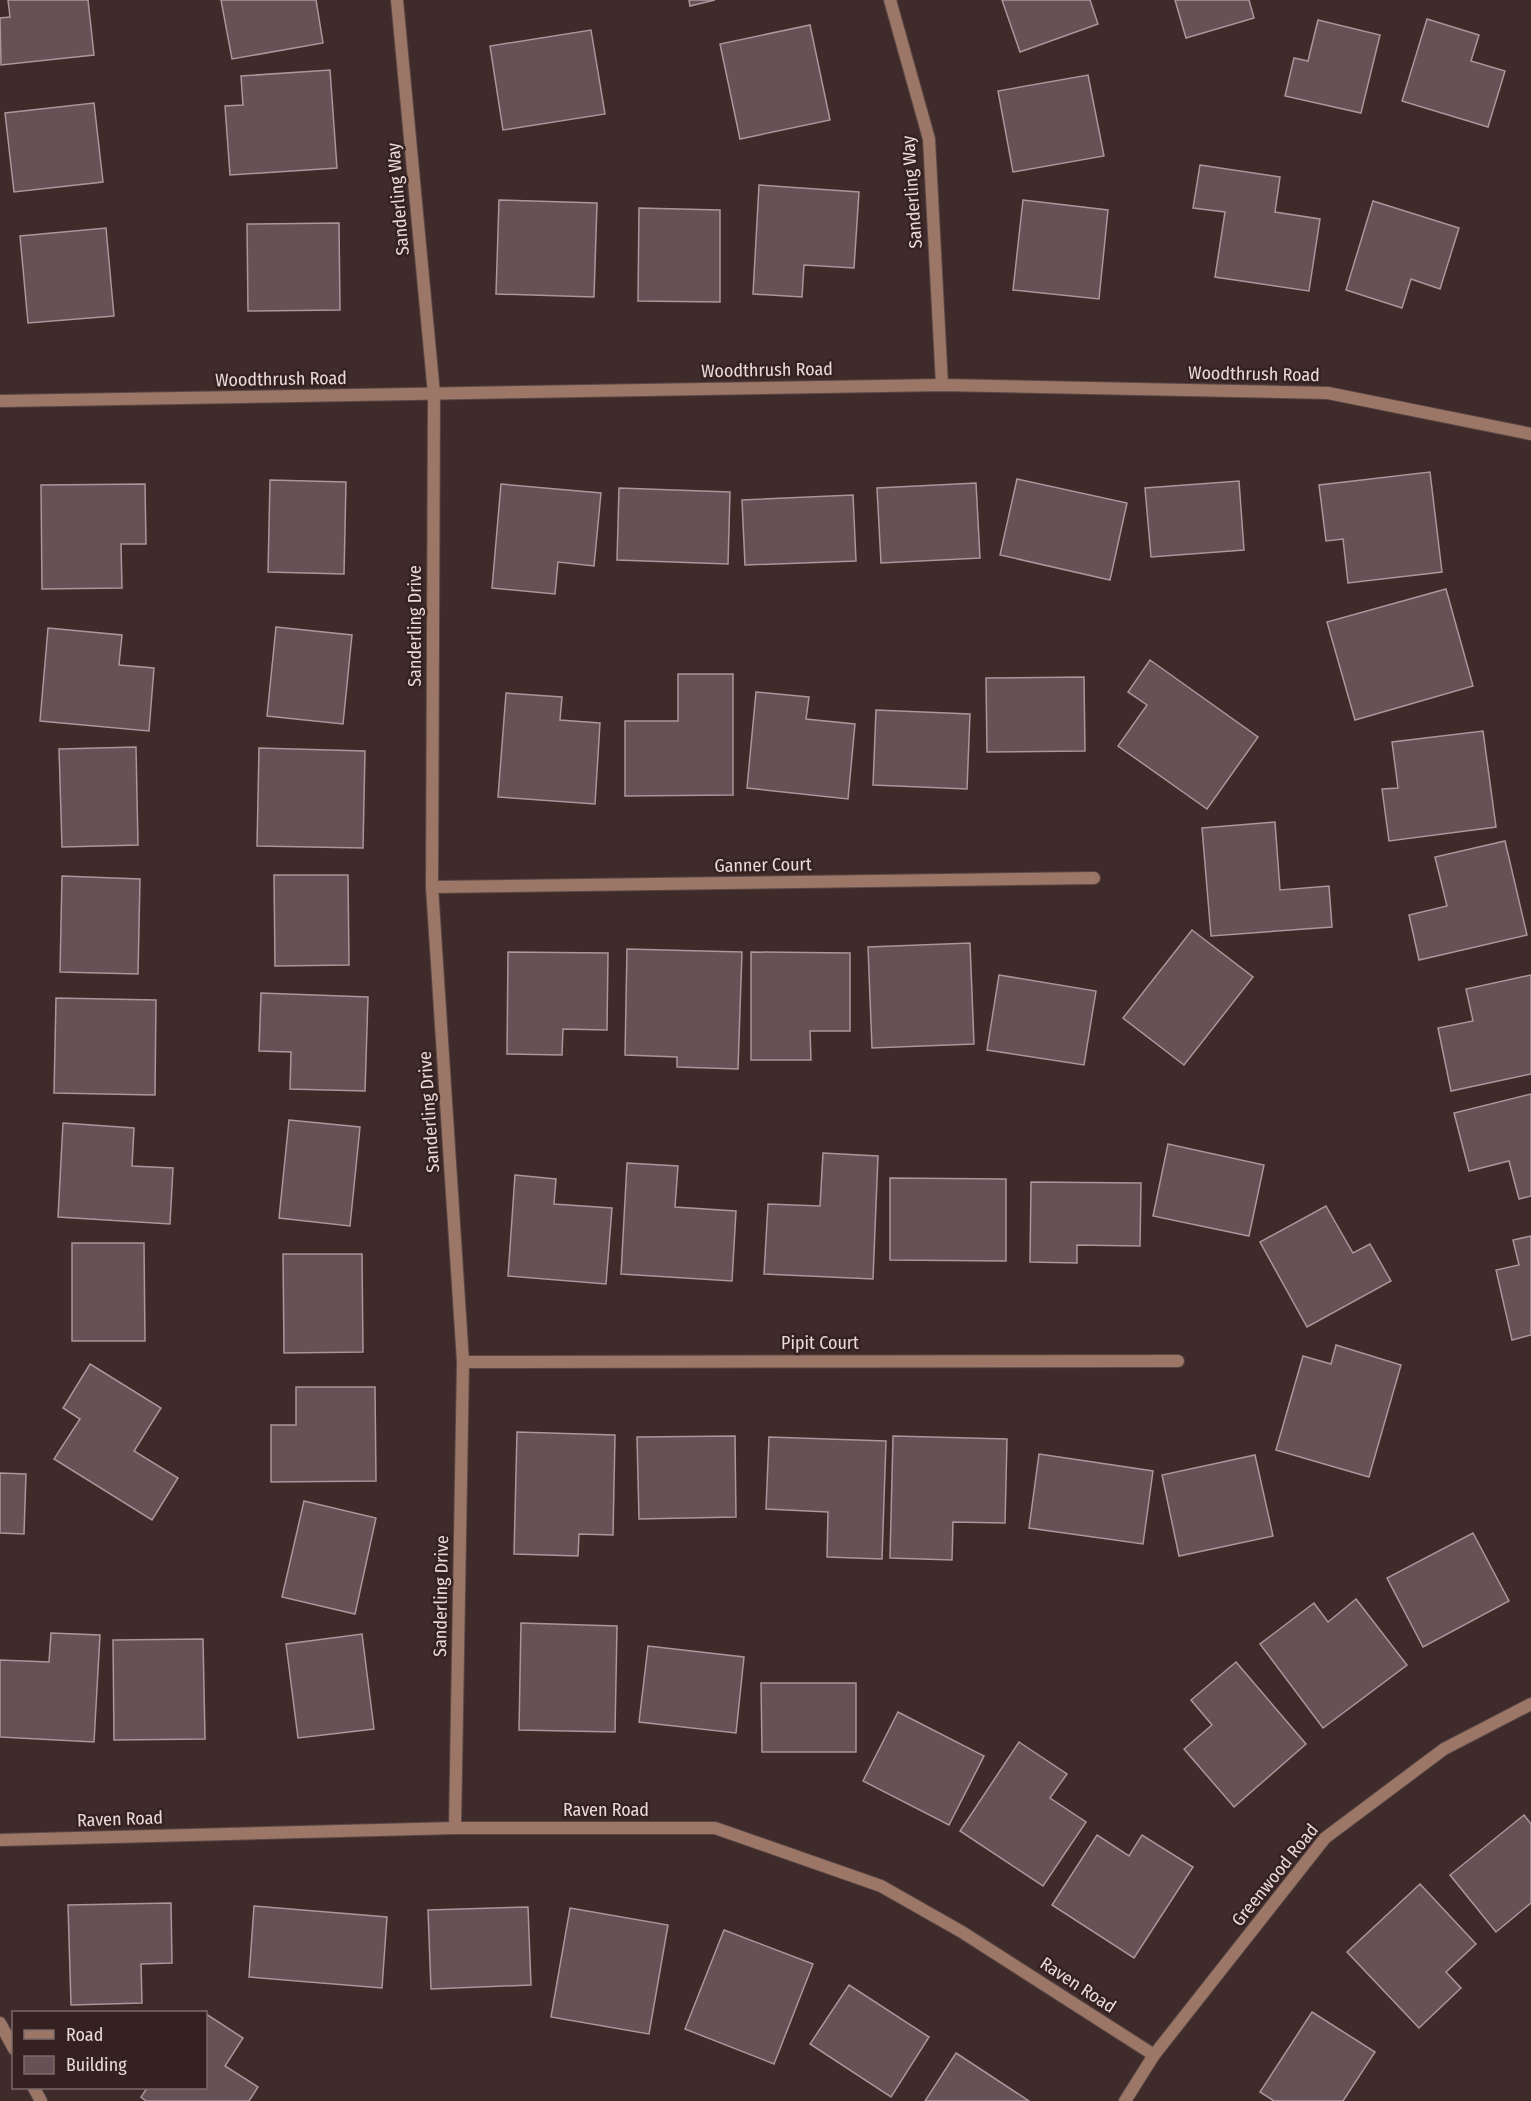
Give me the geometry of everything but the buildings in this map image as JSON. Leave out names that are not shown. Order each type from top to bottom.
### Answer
[{"type":"street","name":"Sanderling Way","points":[[397,0],[434,394]]},
{"type":"street","name":"Sanderling Way","points":[[890,0],[929,139],[942,385]]},
{"type":"street","name":"Woodthrush Road","points":[[0,401],[942,385],[1328,393],[1531,435]]},
{"type":"street","name":"Sanderling Drive","points":[[434,394],[432,887],[463,1362],[455,1828]]},
{"type":"street","name":"Ganner Court","points":[[432,887],[1094,878]]},
{"type":"street","name":"Pipit Court","points":[[463,1362],[1178,1361]]},
{"type":"street","name":"Greenwood Road","points":[[1125,2101],[1154,2055],[1325,1838],[1444,1749],[1531,1704]]},
{"type":"street","name":"Raven Road","points":[[0,1840],[455,1828],[716,1828],[881,1886],[962,1932],[1154,2055]]},
{"type":"street","points":[[0,2023],[12,2045]]}]
